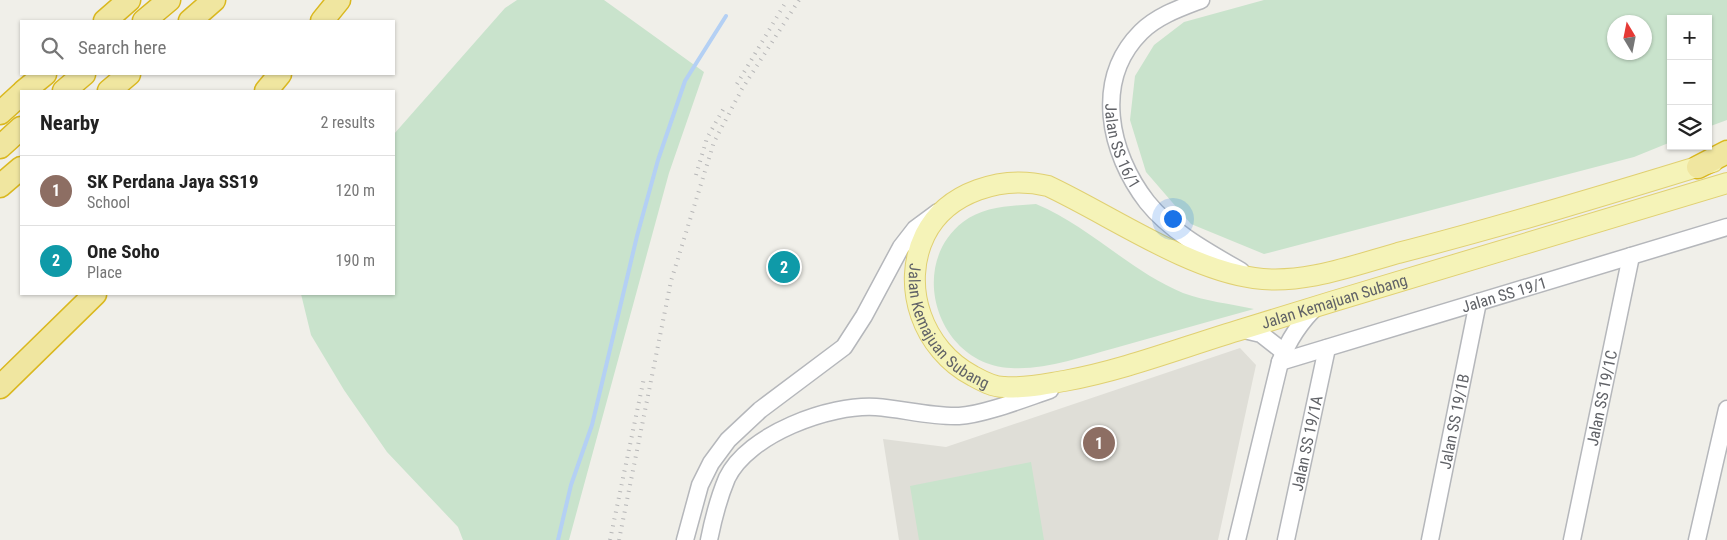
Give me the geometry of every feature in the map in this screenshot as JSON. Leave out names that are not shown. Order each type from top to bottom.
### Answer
[{"type":"highway","points":[[106,20],[129,0]]},
{"type":"highway","points":[[145,20],[169,0]]},
{"type":"highway","points":[[191,20],[214,0]]},
{"type":"highway","points":[[323,20],[339,0]]},
{"type":"highway","points":[[25,90],[44,75]]},
{"type":"highway","points":[[65,90],[83,75]]},
{"type":"highway","points":[[110,90],[129,75]]},
{"type":"highway","points":[[267,90],[279,75]]},
{"type":"highway","points":[[0,112],[20,95]]},
{"type":"highway","points":[[0,147],[20,129]]},
{"type":"highway","points":[[1698,167],[1727,152]]},
{"type":"highway","points":[[0,186],[20,169]]},
{"type":"highway","points":[[0,371],[93,296]]},
{"type":"highway","points":[[0,387],[93,296]]},
{"type":"main road","name":"Jalan Kemajuan Subang","points":[[1727,158],[1445,241],[1335,270],[1288,280],[1253,278],[1216,269],[1182,255],[1071,197],[1038,184],[1009,182],[986,187],[960,198],[935,220],[919,248],[914,283],[919,312],[931,336],[946,357],[967,373],[985,382],[1002,387],[1034,386],[1105,373],[1240,329],[1727,183]]},
{"type":"street","name":"Jalan SS 16/1","points":[[1200,0],[1170,12],[1141,32],[1123,55],[1112,80],[1109,103],[1113,128],[1129,176],[1148,202],[1168,224],[1193,242],[1253,278]]},
{"type":"street","points":[[685,540],[700,485],[711,463],[728,440],[760,410],[844,346],[864,316],[901,247],[915,229],[936,213],[951,205]]},
{"type":"street","name":"Jalan SS 19/1","points":[[1282,357],[1327,348],[1727,227]]},
{"type":"street","name":"Jalan SS 19/1C","points":[[1572,540],[1632,256]]},
{"type":"street","name":"Jalan SS 19/1B","points":[[1430,540],[1478,302]]},
{"type":"street","points":[[1237,540],[1282,357],[1306,317],[1317,306]]},
{"type":"street","points":[[1240,329],[1261,334],[1282,357]]},
{"type":"street","name":"Jalan SS 19/1A","points":[[1286,540],[1327,348]]},
{"type":"street","points":[[709,540],[728,477],[747,454],[769,436],[804,419],[840,409],[876,407],[911,413],[960,416],[1105,373]]},
{"type":"street","points":[[1697,540],[1727,410]]},
{"type":"shaded area","points":[[1240,348],[1256,365],[1218,540],[899,540],[883,439],[946,447]]},
{"type":"green space","points":[[517,0],[604,0],[704,72],[669,173],[569,540],[463,540],[458,527],[387,452],[344,390],[311,335],[301,295],[395,295],[395,133],[505,8]]},
{"type":"green space","points":[[1264,0],[1727,0],[1727,120],[1712,126],[1712,15],[1667,15],[1667,144],[1634,157],[1264,254],[1191,224],[1146,172],[1130,120],[1135,76],[1154,45],[1184,22]]},
{"type":"green space","points":[[1036,204],[1074,224],[1164,284],[1191,296],[1254,309],[1050,365],[1011,368],[986,363],[965,350],[949,332],[938,310],[934,287],[936,263],[946,241],[963,222],[971,217],[998,208]]},
{"type":"green space","points":[[1031,462],[1044,540],[919,540],[910,486]]},
{"type":"waterway","points":[[558,540],[571,485],[592,425],[637,236],[658,160],[685,81],[726,16]]},
{"type":"railway","points":[[737,84],[787,0]]},
{"type":"railway","points":[[619,540],[671,281],[714,142],[742,89],[799,0]]},
{"type":"railway","points":[[696,175],[707,138],[724,108]]},
{"type":"railway","points":[[610,540],[644,378]]},
{"type":"place","name":"One Soho","points":[[784,267]]},
{"type":"place","name":"SK Perdana Jaya SS19","points":[[1099,443]]}]
